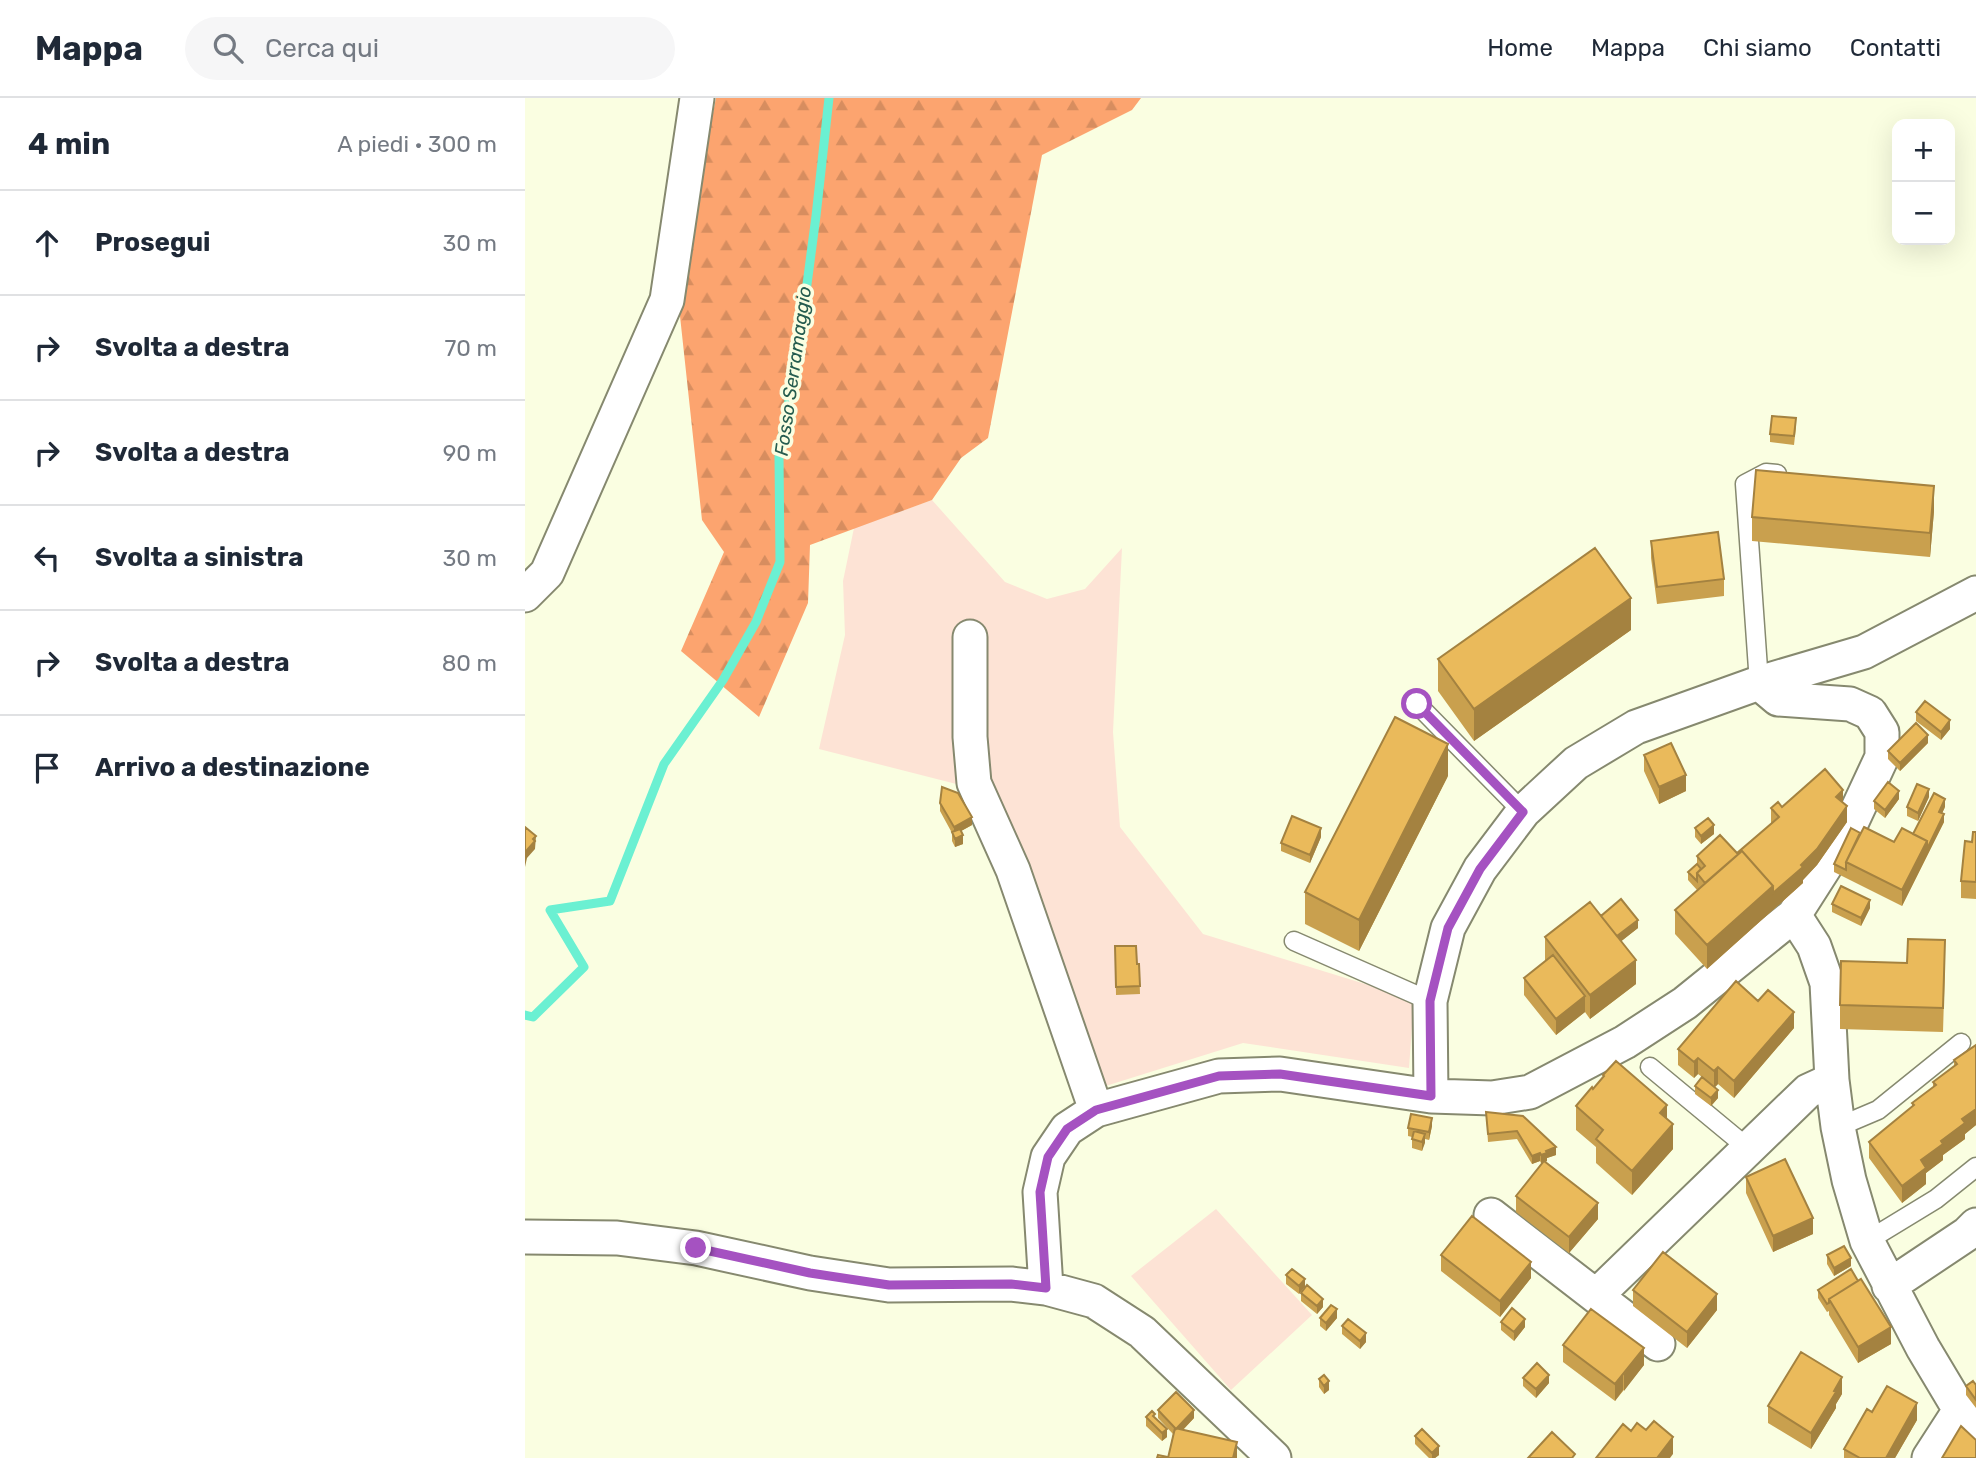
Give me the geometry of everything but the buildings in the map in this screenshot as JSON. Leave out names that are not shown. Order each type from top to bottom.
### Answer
[{"type":"street","points":[[525,595],[547,573],[667,300],[697,98]]},
{"type":"street","points":[[1431,1096],[1430,1001],[1448,928],[1480,869],[1523,812],[1576,763],[1636,727],[1759,683],[1864,652],[1976,593]]},
{"type":"street","points":[[970,637],[970,737],[974,783],[1013,870],[1096,1110]]},
{"type":"street","points":[[1046,1288],[1040,1192],[1048,1157],[1067,1129],[1096,1110],[1219,1076],[1280,1074],[1431,1096],[1492,1098],[1529,1092],[1625,1042],[1685,1003],[1794,915],[1847,832],[1882,757],[1882,732],[1870,713],[1850,704],[1778,699],[1759,683]]},
{"type":"street","points":[[1794,915],[1814,946],[1827,983],[1832,1080],[1838,1128],[1849,1180],[1867,1241],[1923,1349],[1968,1419],[1929,1458]]},
{"type":"street","points":[[1596,1296],[1808,1091],[1832,1080]]},
{"type":"street","points":[[1491,1215],[1658,1344]]},
{"type":"street","points":[[1889,1286],[1976,1225]]},
{"type":"street","points":[[525,1237],[617,1238],[696,1248],[810,1273],[889,1285],[1011,1284],[1046,1288],[1094,1301],[1142,1332],[1274,1458]]},
{"type":"lane","points":[[1759,683],[1745,484],[1766,473],[1792,475]]},
{"type":"lane","points":[[1417,704],[1523,812]]},
{"type":"lane","points":[[1294,941],[1430,1001]]},
{"type":"lane","points":[[1838,1128],[1878,1110],[1961,1043]]},
{"type":"lane","points":[[1650,1067],[1749,1149]]},
{"type":"lane","points":[[1867,1241],[1936,1199],[1976,1167]]},
{"type":"shaded area","points":[[932,500],[1005,582],[1047,599],[1085,589],[1122,548],[1113,732],[1120,827],[1203,934],[1414,999],[1409,1068],[1243,1043],[1096,1089],[972,788],[819,749],[845,635],[843,581],[854,528]]},
{"type":"shaded area","points":[[1216,1209],[1312,1315],[1231,1390],[1131,1276]]},
{"type":"green space","points":[[716,98],[1141,98],[1132,110],[1042,155],[988,438],[961,458],[932,500],[810,545],[808,603],[759,717],[681,651],[724,552],[702,520],[680,316],[700,178]]},
{"type":"waterway","name":"Fosso Serramaggio","points":[[525,1015],[533,1017],[584,967],[550,910],[610,901],[664,764],[723,680],[756,622],[780,562],[779,455],[799,345],[829,98]]},
{"type":"route","points":[[696,1248],[810,1273],[889,1285],[1011,1284],[1046,1288],[1040,1192],[1048,1157],[1067,1129],[1096,1110],[1219,1076],[1280,1074],[1431,1096],[1430,1001],[1448,928],[1480,869],[1523,812],[1417,704]]}]
